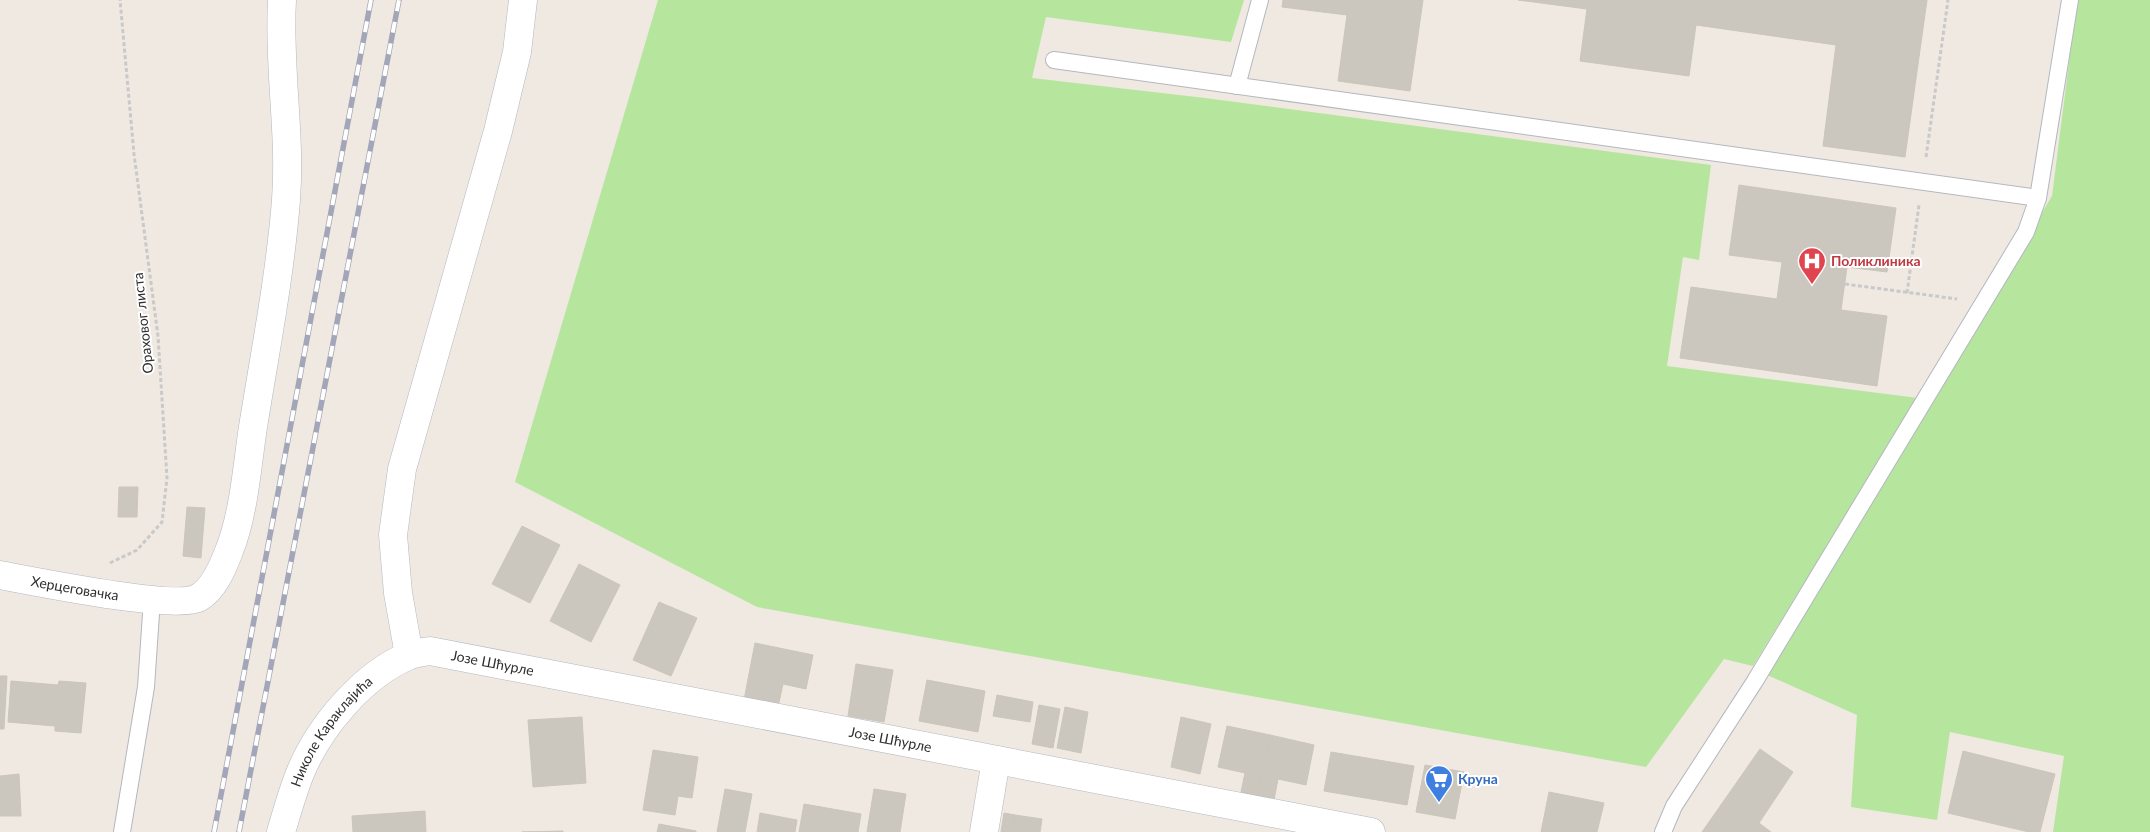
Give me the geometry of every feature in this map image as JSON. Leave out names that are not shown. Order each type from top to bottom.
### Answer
[{"type":"street","name":"Херцеговачка","points":[[0,575],[59,586],[152,599],[185,601],[198,598],[208,589],[219,574],[230,549],[240,510],[275,287],[286,200],[287,138],[282,75],[282,0]]},
{"type":"street","points":[[410,655],[398,593],[393,535],[401,478],[498,131],[517,52],[523,0]]},
{"type":"street","name":"Јозе Шћурле","points":[[410,655],[430,651],[453,654],[655,695],[996,760],[1292,825],[1371,832]]},
{"type":"street","name":"Николе Караклајића","points":[[281,832],[301,771],[322,735],[344,704],[364,684],[388,666],[410,655]]},
{"type":"street","points":[[984,832],[996,760]]},
{"type":"lane","points":[[1237,86],[1260,0]]},
{"type":"lane","points":[[1663,832],[1674,806],[1755,681],[2026,232],[2038,198],[2070,0]]},
{"type":"lane","points":[[1054,60],[2038,198]]},
{"type":"lane","points":[[122,832],[146,687],[152,599]]},
{"type":"path","name":"Ораховог листа","points":[[102,566],[137,550],[162,522],[167,478],[158,336],[134,154],[120,0]]},
{"type":"path","points":[[1907,294],[1948,0]]},
{"type":"path","points":[[1844,284],[1907,294],[1985,302]]},
{"type":"green space","points":[[658,0],[1244,0],[1231,42],[1046,17],[1032,78],[1205,98],[1711,165],[1699,260],[1683,257],[1667,366],[1918,398],[1753,666],[1724,659],[1646,767],[757,607],[515,482]]},
{"type":"green space","points":[[2077,0],[2150,0],[2150,832],[2053,832],[2064,756],[1950,732],[1937,820],[1851,807],[1857,715],[1765,674],[2052,196]]},
{"type":"building","points":[[1283,0],[1349,0],[1347,15],[1282,7]]},
{"type":"building","points":[[1349,0],[1423,0],[1410,91],[1338,81]]},
{"type":"building","points":[[1518,0],[1927,0],[1905,157],[1823,146],[1836,45],[1696,25],[1689,76],[1580,61],[1587,9]]},
{"type":"building","name":"Поликлиника","points":[[1739,185],[1896,208],[1887,272],[1847,267],[1841,310],[1887,316],[1877,386],[1680,358],[1691,287],[1777,299],[1782,262],[1729,255]]},
{"type":"building","points":[[119,487],[138,487],[137,517],[118,517]]},
{"type":"building","points":[[187,507],[205,508],[201,558],[183,556]]},
{"type":"building","points":[[522,526],[560,545],[530,603],[492,584]]},
{"type":"building","points":[[579,564],[620,585],[591,642],[550,621]]},
{"type":"building","points":[[659,602],[697,618],[671,676],[633,660]]},
{"type":"building","points":[[755,643],[813,655],[806,689],[783,684],[778,707],[744,700]]},
{"type":"building","points":[[856,664],[893,670],[884,722],[848,716]]},
{"type":"building","points":[[0,676],[7,676],[4,729],[0,729]]},
{"type":"building","points":[[927,680],[985,691],[978,732],[919,721]]},
{"type":"building","points":[[11,681],[58,685],[59,681],[86,683],[81,733],[55,731],[55,726],[8,722]]},
{"type":"building","points":[[997,695],[1033,702],[1030,722],[993,716]]},
{"type":"building","points":[[1039,705],[1060,709],[1053,748],[1032,744]]},
{"type":"building","points":[[1065,707],[1088,712],[1081,753],[1057,748]]},
{"type":"building","points":[[582,717],[586,783],[533,787],[528,720]]},
{"type":"building","points":[[1181,717],[1211,724],[1200,774],[1171,767]]},
{"type":"building","points":[[1227,726],[1270,735],[1257,796],[1241,792],[1245,773],[1218,767]]},
{"type":"building","points":[[1270,735],[1314,745],[1306,785],[1278,779],[1274,800],[1257,796]]},
{"type":"building","points":[[1760,749],[1793,772],[1759,823],[1771,832],[1702,832]]},
{"type":"building","points":[[653,750],[698,757],[692,798],[678,796],[675,815],[643,810]]},
{"type":"building","points":[[1963,751],[2055,774],[2040,832],[2029,832],[1948,813]]},
{"type":"building","points":[[1331,752],[1414,766],[1407,805],[1324,791]]},
{"type":"building","points":[[1425,765],[1464,772],[1455,819],[1416,812]]},
{"type":"building","points":[[19,774],[21,816],[0,816],[0,776]]},
{"type":"building","points":[[725,789],[752,794],[745,832],[717,832]]},
{"type":"building","points":[[874,789],[906,794],[900,832],[867,832]]},
{"type":"building","points":[[1549,792],[1604,803],[1597,832],[1541,832]]},
{"type":"building","points":[[804,804],[861,814],[858,832],[799,832]]},
{"type":"building","points":[[425,811],[426,832],[353,832],[352,816]]},
{"type":"building","points":[[760,813],[797,820],[795,832],[757,832]]},
{"type":"building","points":[[1004,813],[1015,815],[1013,832],[1001,832]]},
{"type":"building","points":[[1015,815],[1042,819],[1040,832],[1013,832]]},
{"type":"building","points":[[659,824],[696,831],[696,832],[657,832]]},
{"type":"building","points":[[563,831],[563,832],[522,832]]},
{"type":"railway","points":[[214,832],[371,0]]},
{"type":"railway","points":[[239,832],[399,0]]},
{"type":"place","name":"Поликлиника","points":[[1812,285]]},
{"type":"place","name":"Круна","points":[[1439,803]]}]
